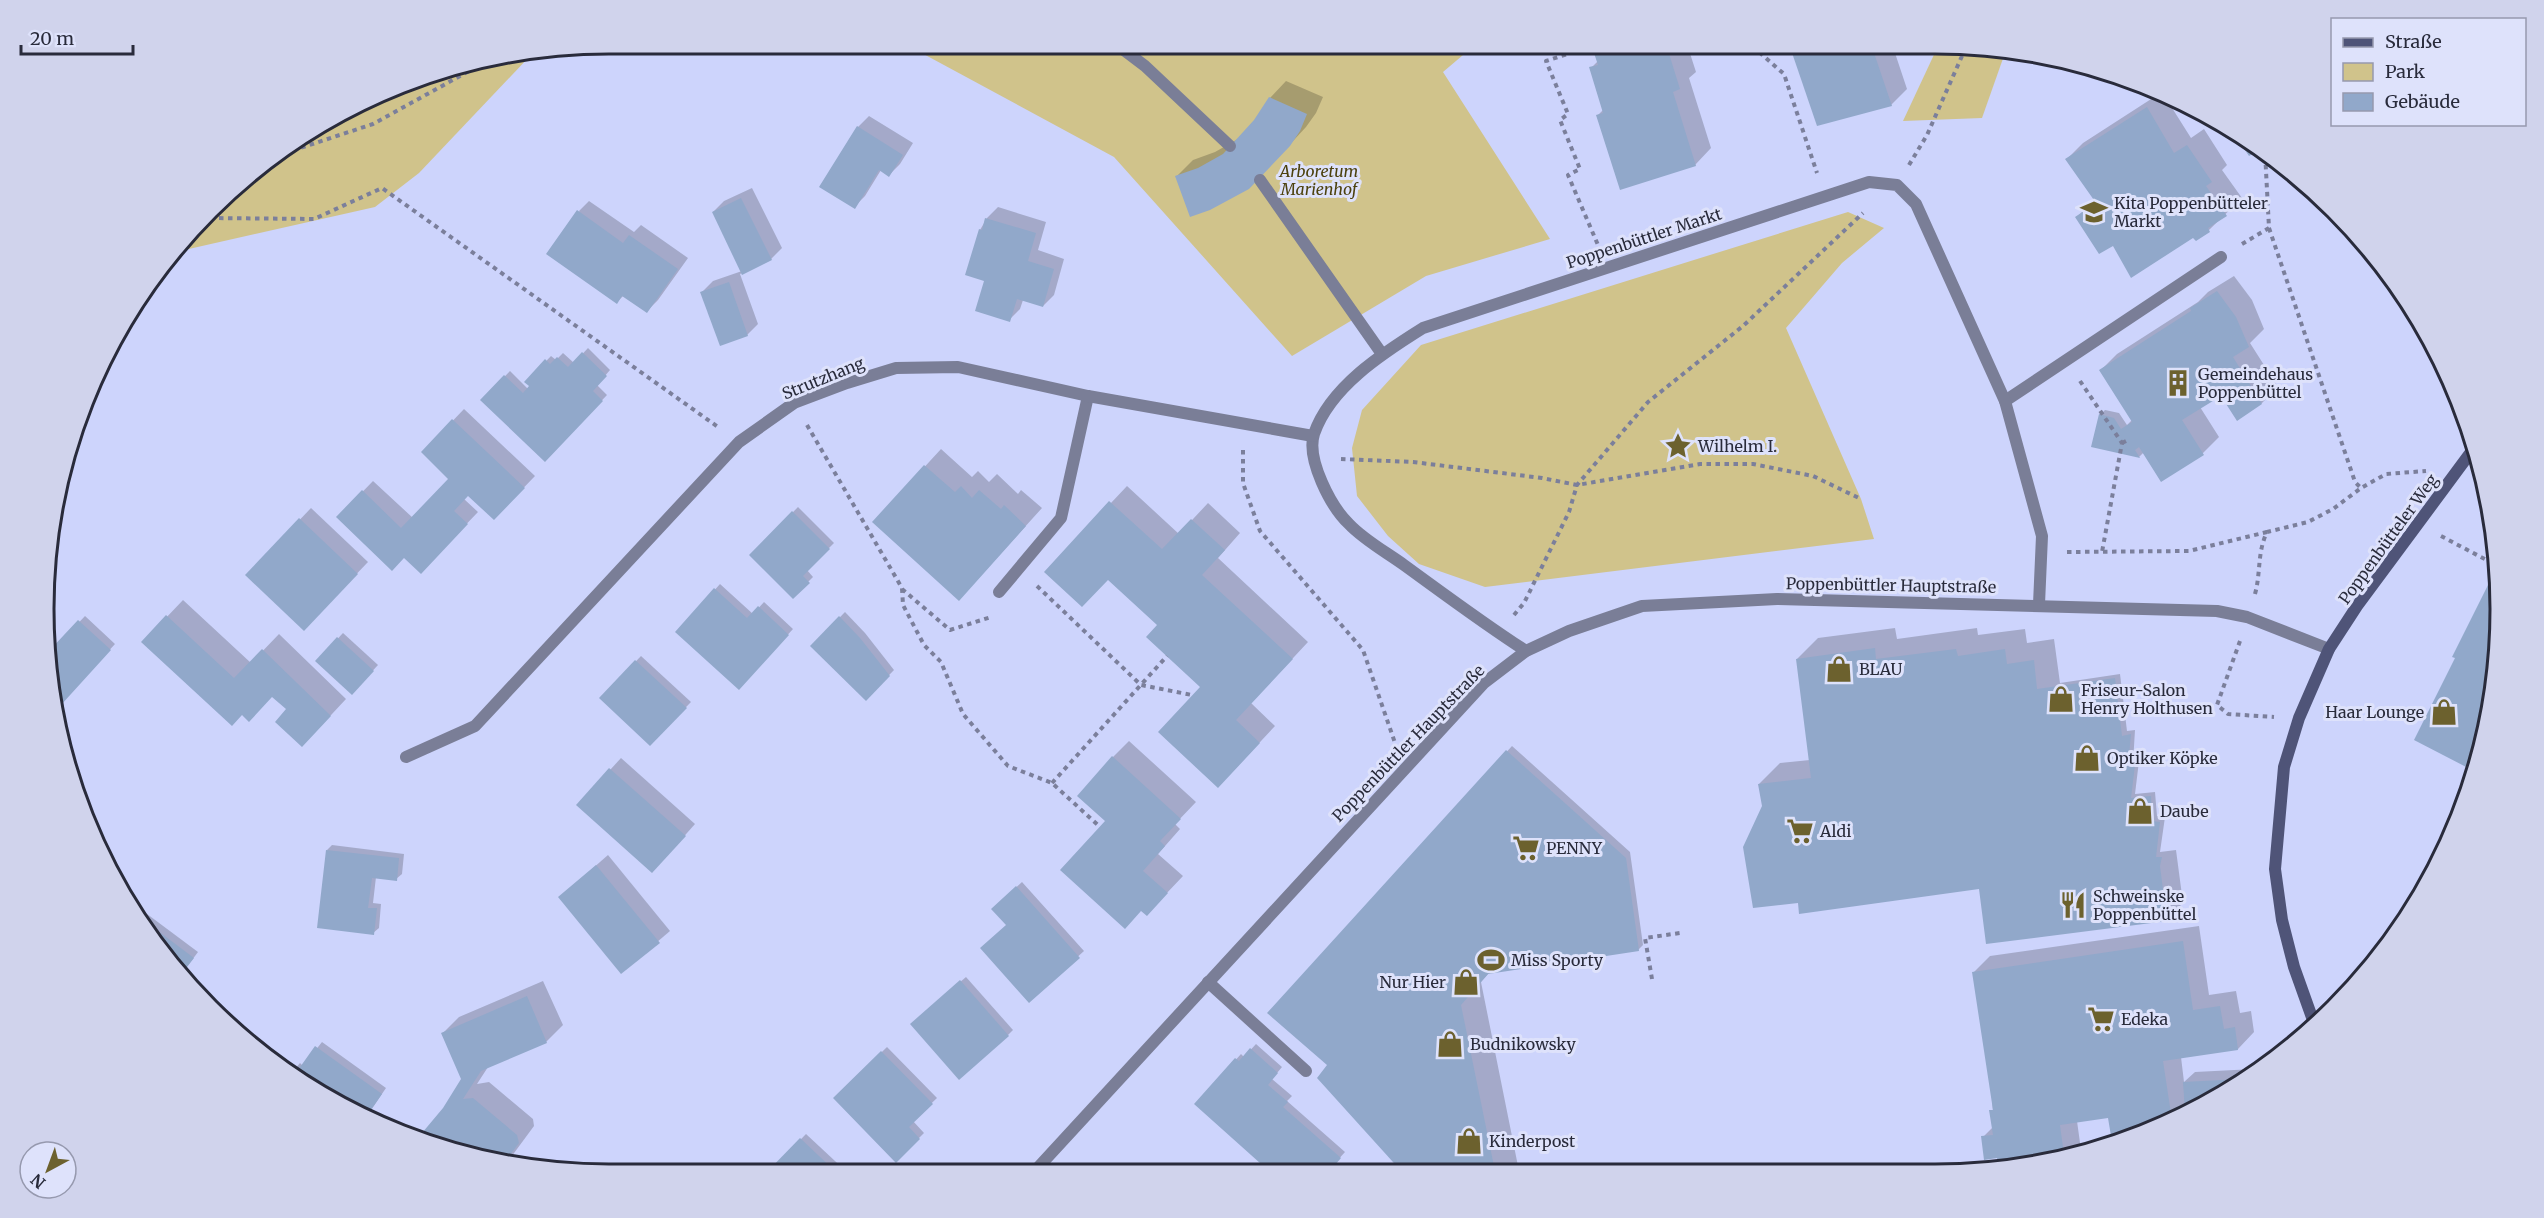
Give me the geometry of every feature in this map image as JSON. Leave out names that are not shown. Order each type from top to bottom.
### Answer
[{"type":"main road","name":"Poppenbütteler Weg","points":[[2311,1016],[2294,967],[2282,920],[2275,869],[2284,767],[2299,718],[2329,649],[2357,606],[2468,456]]},
{"type":"street","points":[[1129,54],[1230,146]]},
{"type":"street","points":[[1260,180],[1382,354]]},
{"type":"street","name":"Poppenbüttler Markt","points":[[1526,651],[1498,634],[1348,524],[1325,490],[1313,458],[1313,436],[1327,408],[1357,376],[1382,354],[1423,328],[1869,182],[1897,185]]},
{"type":"street","points":[[1897,185],[1916,204],[2005,401],[2042,536],[2040,604]]},
{"type":"street","points":[[2005,401],[2221,257]]},
{"type":"street","name":"Strutzhang","points":[[406,757],[475,726],[740,442],[794,403],[847,383],[896,368],[958,366],[1088,396],[1313,436]]},
{"type":"street","points":[[999,592],[1061,518],[1088,396]]},
{"type":"street","name":"Poppenbüttler Hauptstraße","points":[[1040,1164],[1484,683],[1526,651],[1569,631],[1642,606],[1777,599],[2040,604],[2217,611],[2247,617],[2329,649]]},
{"type":"street","points":[[1208,982],[1306,1071]]},
{"type":"path","points":[[1567,54],[1546,61],[1568,114],[1560,120],[1580,169],[1568,175],[1608,268]]},
{"type":"path","points":[[1761,54],[1784,74],[1825,196]]},
{"type":"path","points":[[1498,634],[1524,603],[1569,512],[1577,485],[1648,402],[1743,326],[1848,225],[1897,185],[1927,135],[1962,55]]},
{"type":"path","points":[[302,148],[373,124],[466,73]]},
{"type":"path","points":[[2266,164],[2269,228],[2355,482],[2361,488]]},
{"type":"path","points":[[216,218],[314,219],[382,188],[740,442]]},
{"type":"path","points":[[2221,257],[2269,228]]},
{"type":"path","points":[[2067,360],[2122,443],[2102,552]]},
{"type":"path","points":[[794,403],[902,588],[903,604],[924,645],[941,662],[963,714],[1008,766],[1052,783],[1100,827]]},
{"type":"path","points":[[1244,422],[1243,483],[1260,531],[1363,650],[1403,770]]},
{"type":"path","points":[[2122,443],[2128,440]]},
{"type":"path","points":[[1313,458],[1413,462],[1542,478],[1577,485],[1700,464],[1753,464],[1813,476],[1861,499]]},
{"type":"path","points":[[2042,552],[2188,551],[2308,522],[2333,509],[2361,488],[2386,474],[2460,468]]},
{"type":"path","points":[[2419,524],[2488,561]]},
{"type":"path","points":[[2268,532],[2260,546],[2259,579],[2217,705],[2228,714],[2299,718]]},
{"type":"path","points":[[1032,581],[1141,685],[1192,695]]},
{"type":"path","points":[[1052,783],[1167,657]]},
{"type":"path","points":[[1652,979],[1645,938],[1680,933]]},
{"type":"green space","name":"Arboretum Marienhof","points":[[923,54],[1464,54],[1443,72],[1550,239],[1426,276],[1292,356],[1114,157]]},
{"type":"green space","points":[[1934,54],[2003,59],[1982,118],[1903,121]]},
{"type":"green space","points":[[525,61],[419,173],[375,207],[187,249],[243,192],[271,169],[331,128],[397,96],[431,83],[465,73]]},
{"type":"green space","points":[[1848,212],[1884,228],[1842,263],[1786,328],[1861,499],[1874,539],[1485,587],[1419,564],[1388,536],[1357,496],[1352,448],[1362,410],[1421,345]]},
{"type":"building","points":[[1594,54],[1669,54],[1680,89],[1673,92],[1696,166],[1620,190],[1596,115],[1603,113],[1589,67],[1598,65]]},
{"type":"building","points":[[1792,54],[1874,54],[1892,106],[1817,126]]},
{"type":"building","points":[[1269,97],[1307,114],[1300,131],[1290,146],[1249,189],[1210,210],[1190,217],[1175,176],[1198,168],[1223,154],[1254,120]]},
{"type":"building","points":[[2147,107],[2174,153],[2187,145],[2212,182],[2206,186],[2227,216],[2208,228],[2210,232],[2196,241],[2193,238],[2131,278],[2113,246],[2099,254],[2075,217],[2096,203],[2065,159]]},
{"type":"building","points":[[857,126],[903,155],[889,177],[879,170],[855,209],[819,187]]},
{"type":"building","points":[[741,198],[772,260],[742,275],[712,212]]},
{"type":"building","points":[[577,210],[623,243],[629,235],[678,269],[647,313],[622,296],[617,304],[546,254]]},
{"type":"building","points":[[985,218],[1036,233],[1028,261],[1054,269],[1043,307],[1017,299],[1010,322],[975,311],[984,281],[965,275],[979,229],[982,230]]},
{"type":"building","points":[[729,282],[748,336],[720,346],[700,292]]},
{"type":"building","name":"Gemeindehaus Poppenbüttel","points":[[2217,291],[2236,317],[2249,347],[2233,357],[2262,404],[2237,421],[2221,396],[2182,420],[2204,455],[2161,482],[2139,447],[2135,450],[2140,458],[2091,447],[2099,414],[2114,418],[2121,429],[2132,422],[2099,370],[2191,311],[2190,308]]},
{"type":"building","points":[[582,352],[607,376],[593,391],[603,401],[545,462],[480,400],[504,375],[523,393],[529,386],[524,382],[545,359],[550,364],[557,357],[568,367]]},
{"type":"building","points":[[452,419],[525,488],[494,520],[468,496],[454,511],[468,524],[421,574],[404,558],[392,571],[336,517],[362,490],[401,528],[448,479],[421,452]]},
{"type":"building","points":[[924,465],[955,492],[961,486],[972,498],[979,490],[1001,509],[1004,505],[1026,526],[959,601],[872,522]]},
{"type":"building","points":[[1109,501],[1162,549],[1191,519],[1225,550],[1202,575],[1293,659],[1236,720],[1260,743],[1218,788],[1158,732],[1200,687],[1146,637],[1157,625],[1108,580],[1082,607],[1044,572]]},
{"type":"building","points":[[792,511],[830,549],[803,576],[810,583],[793,599],[749,555]]},
{"type":"building","points":[[299,518],[358,574],[304,631],[245,575]]},
{"type":"building","points":[[2488,585],[2489,645],[2485,681],[2467,767],[2414,740],[2455,658],[2452,657]]},
{"type":"building","points":[[714,588],[747,618],[758,606],[789,635],[739,690],[675,632]]},
{"type":"building","points":[[166,615],[234,678],[262,649],[331,716],[302,747],[275,722],[286,709],[272,697],[249,722],[242,715],[232,726],[141,642]]},
{"type":"building","points":[[839,616],[890,676],[866,701],[810,646]]},
{"type":"building","points":[[78,620],[111,650],[63,703],[59,681],[55,645]]},
{"type":"building","points":[[337,637],[374,671],[352,695],[315,661]]},
{"type":"building","points":[[1875,648],[1876,659],[1956,649],[1958,656],[2005,649],[2007,664],[2034,660],[2037,689],[2115,678],[2122,736],[2131,734],[2128,767],[2135,765],[2131,798],[2151,796],[2152,821],[2160,822],[2156,857],[2162,857],[2160,866],[2167,921],[1986,944],[1979,889],[1799,914],[1798,903],[1753,908],[1743,847],[1762,806],[1758,784],[1811,778],[1796,659]]},
{"type":"building","points":[[635,660],[687,708],[650,746],[599,698]]},
{"type":"building","points":[[1506,750],[1626,858],[1639,951],[1488,974],[1461,1005],[1494,1164],[1395,1164],[1317,1078],[1327,1065],[1267,1013]]},
{"type":"building","points":[[1112,756],[1181,819],[1160,841],[1165,846],[1143,871],[1168,893],[1147,916],[1141,911],[1125,929],[1060,870],[1105,821],[1077,796]]},
{"type":"building","points":[[609,768],[686,836],[652,873],[576,805]]},
{"type":"building","points":[[326,850],[399,858],[397,881],[372,878],[368,908],[377,908],[374,935],[317,928]]},
{"type":"building","points":[[596,865],[660,943],[621,974],[558,897]]},
{"type":"building","points":[[1016,886],[1080,958],[1029,1003],[980,948],[1006,925],[991,909]]},
{"type":"building","points":[[158,931],[194,958],[186,968]]},
{"type":"building","name":"Edeka","points":[[2183,941],[2193,1010],[2220,1006],[2224,1029],[2235,1027],[2238,1050],[2163,1061],[2171,1111],[2147,1122],[2111,1136],[2108,1118],[2060,1125],[2063,1149],[2007,1159],[1984,1160],[1981,1136],[1993,1135],[1989,1110],[1993,1110],[1972,972]]},
{"type":"building","points":[[960,980],[1009,1036],[959,1080],[910,1024]]},
{"type":"building","points":[[527,996],[547,1043],[481,1071],[463,1099],[473,1098],[517,1135],[519,1143],[510,1155],[465,1145],[423,1132],[443,1108],[461,1079],[441,1033]]},
{"type":"building","points":[[315,1046],[382,1094],[371,1110],[331,1090],[299,1069]]},
{"type":"building","points":[[1250,1048],[1278,1073],[1268,1085],[1288,1102],[1283,1107],[1341,1158],[1336,1164],[1261,1164],[1194,1104],[1235,1058],[1239,1061]]},
{"type":"building","points":[[881,1051],[933,1104],[909,1127],[920,1139],[896,1163],[833,1098]]},
{"type":"building","points":[[2228,1080],[2185,1105],[2183,1082]]},
{"type":"building","points":[[800,1138],[827,1164],[775,1164]]},
{"type":"place","name":"Kita Poppenbütteler Markt","points":[[2094,212]]},
{"type":"place","name":"Gemeindehaus Poppenbüttel","points":[[2178,383]]},
{"type":"place","name":"Wilhelm I.","points":[[1678,446]]},
{"type":"place","name":"BLAU","points":[[1839,669]]},
{"type":"place","name":"Friseur-Salon Henry Holthusen","points":[[2061,699]]},
{"type":"place","name":"Haar Lounge","points":[[2444,712]]},
{"type":"place","name":"Optiker Köpke","points":[[2087,758]]},
{"type":"place","name":"Daube","points":[[2140,811]]},
{"type":"place","name":"Aldi","points":[[1800,831]]},
{"type":"place","name":"PENNY","points":[[1526,848]]},
{"type":"place","name":"Schweinske Poppenbüttel","points":[[2073,905]]},
{"type":"place","name":"Miss Sporty","points":[[1491,960]]},
{"type":"place","name":"Nur Hier","points":[[1466,982]]},
{"type":"place","name":"Edeka","points":[[2101,1019]]},
{"type":"place","name":"Budnikowsky","points":[[1450,1044]]},
{"type":"place","name":"Kinderpost","points":[[1469,1141]]}]
